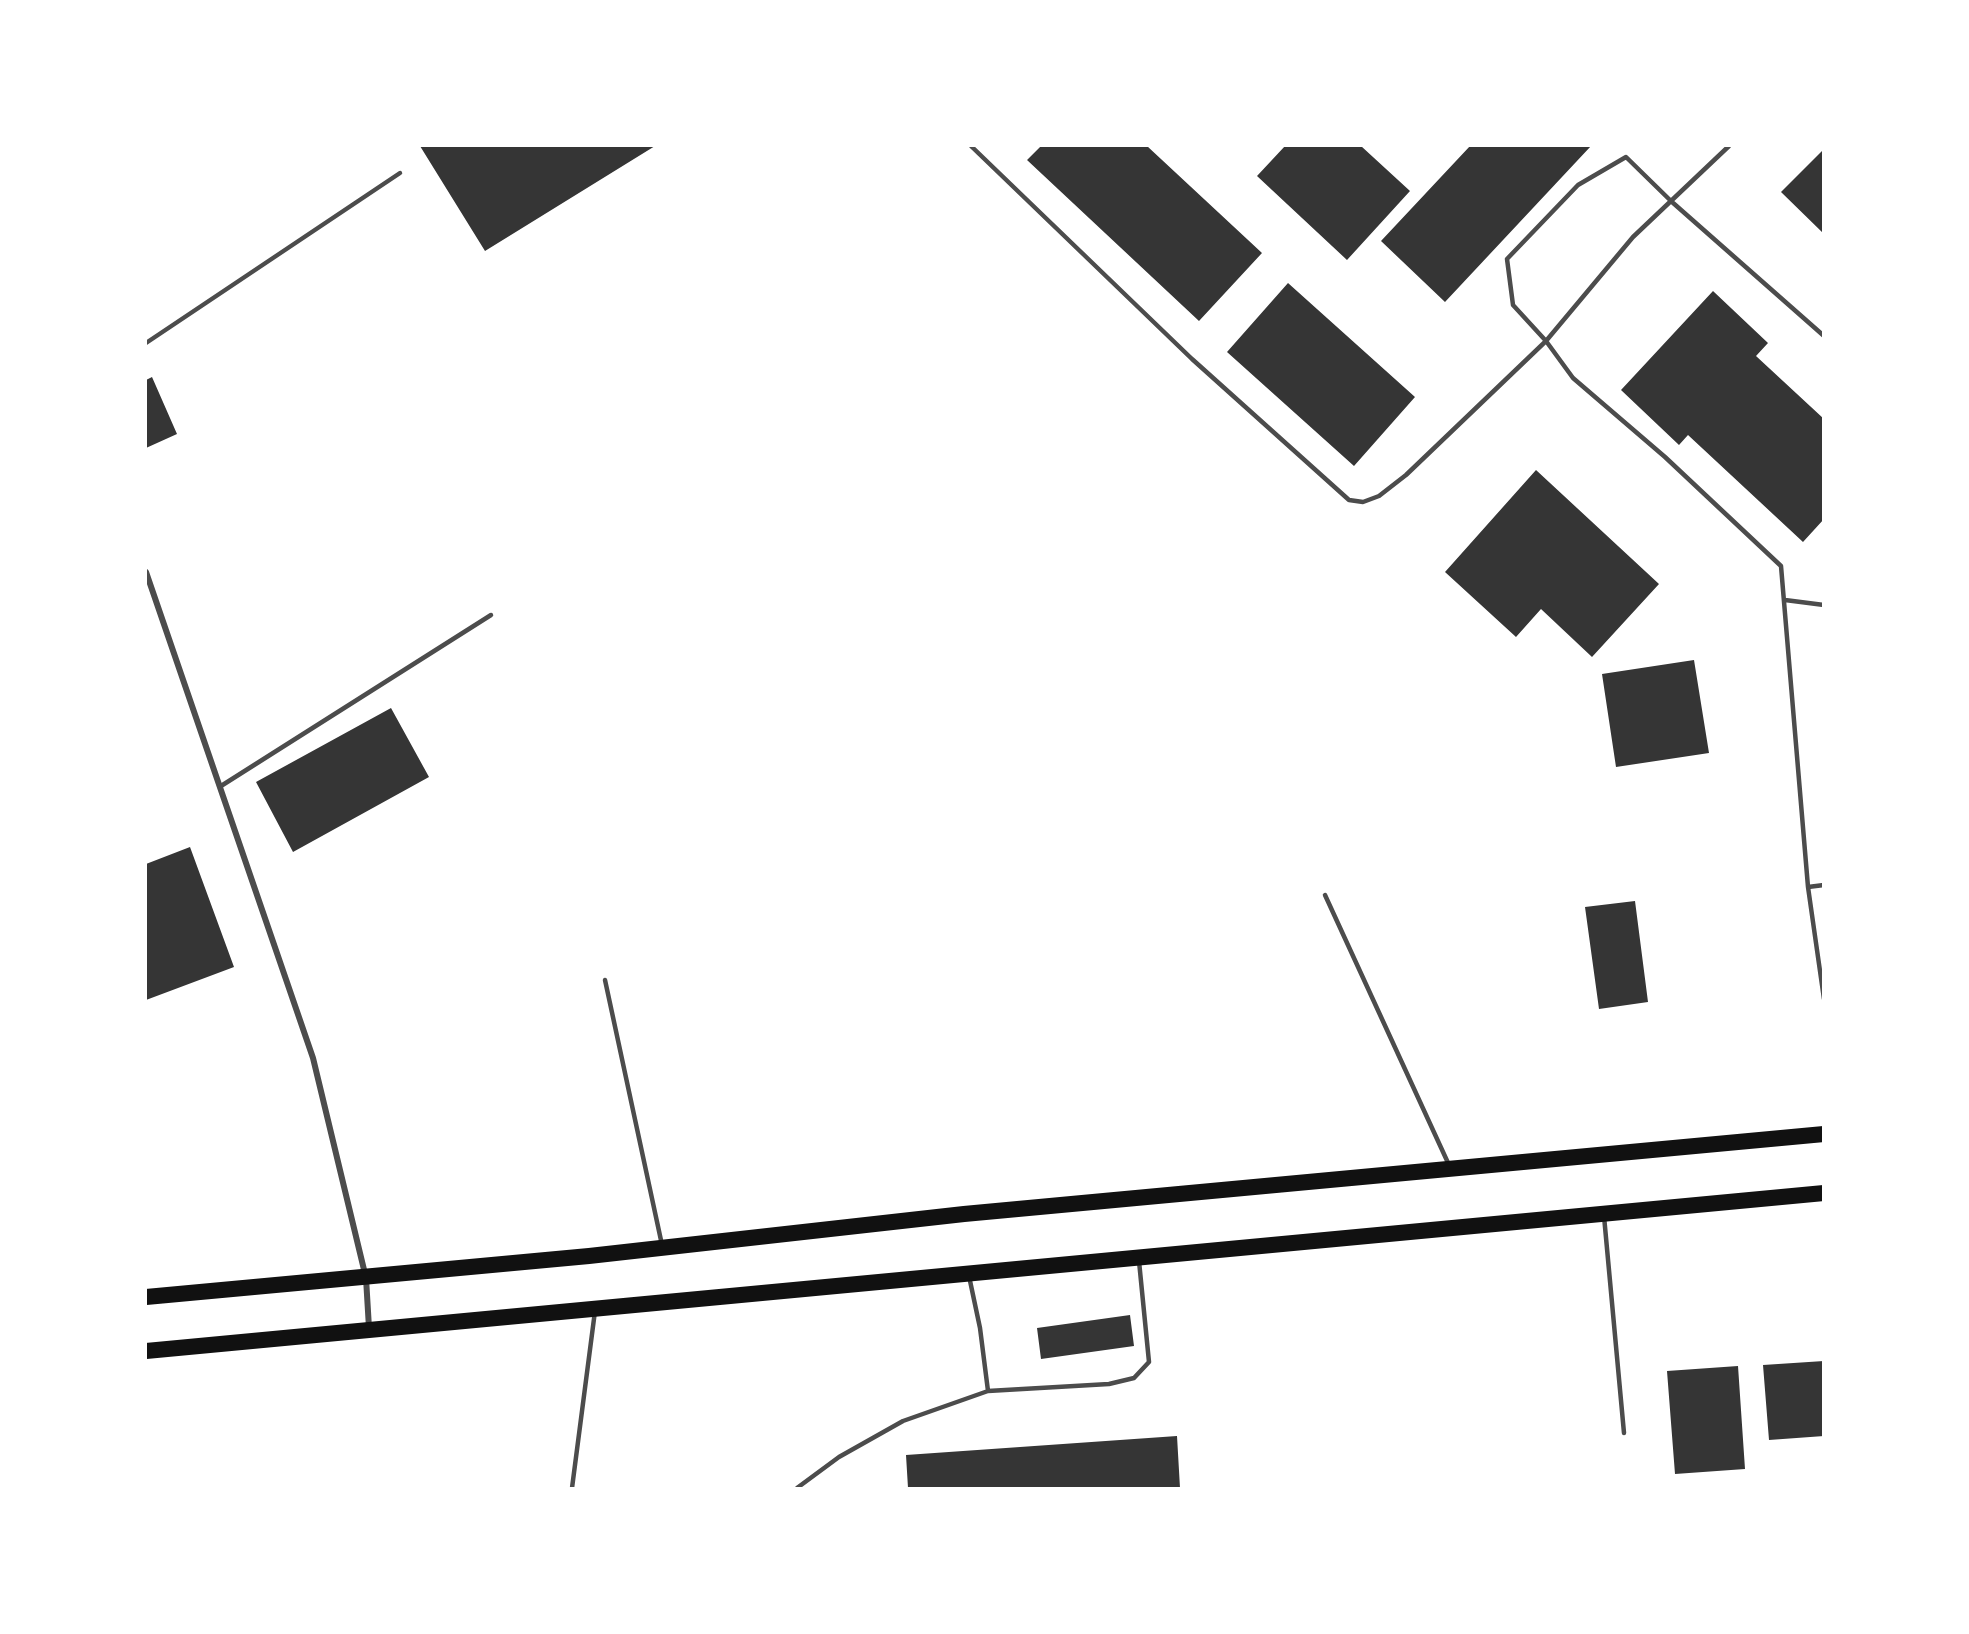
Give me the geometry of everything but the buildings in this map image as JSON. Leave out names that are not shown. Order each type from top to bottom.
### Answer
[{"type":"highway","points":[[146,1297],[366,1278],[663,1248],[964,1214],[1824,1134]]},
{"type":"highway","points":[[146,1352],[1824,1193]]},
{"type":"street","points":[[146,572],[314,1058],[366,1278],[369,1332]]},
{"type":"lane","points":[[971,146],[1192,359],[1349,500],[1363,502],[1379,496],[1406,475],[1546,341],[1633,237],[1729,146]]},
{"type":"lane","points":[[1824,336],[1672,202],[1626,157],[1578,185],[1507,259],[1514,305],[1546,341],[1573,378],[1665,457],[1781,566],[1808,887],[1824,999]]},
{"type":"lane","points":[[146,343],[399,173]]},
{"type":"lane","points":[[1785,600],[1824,605]]},
{"type":"lane","points":[[221,786],[491,615]]},
{"type":"lane","points":[[1808,887],[1824,885]]},
{"type":"lane","points":[[1324,895],[1451,1168]]},
{"type":"lane","points":[[605,980],[663,1248]]},
{"type":"lane","points":[[1604,1214],[1624,1433]]},
{"type":"lane","points":[[797,1488],[839,1457],[903,1420],[988,1391],[1109,1384],[1134,1378],[1149,1362],[1138,1258]]},
{"type":"lane","points":[[969,1275],[980,1328],[988,1391]]},
{"type":"lane","points":[[572,1488],[595,1311]]}]
